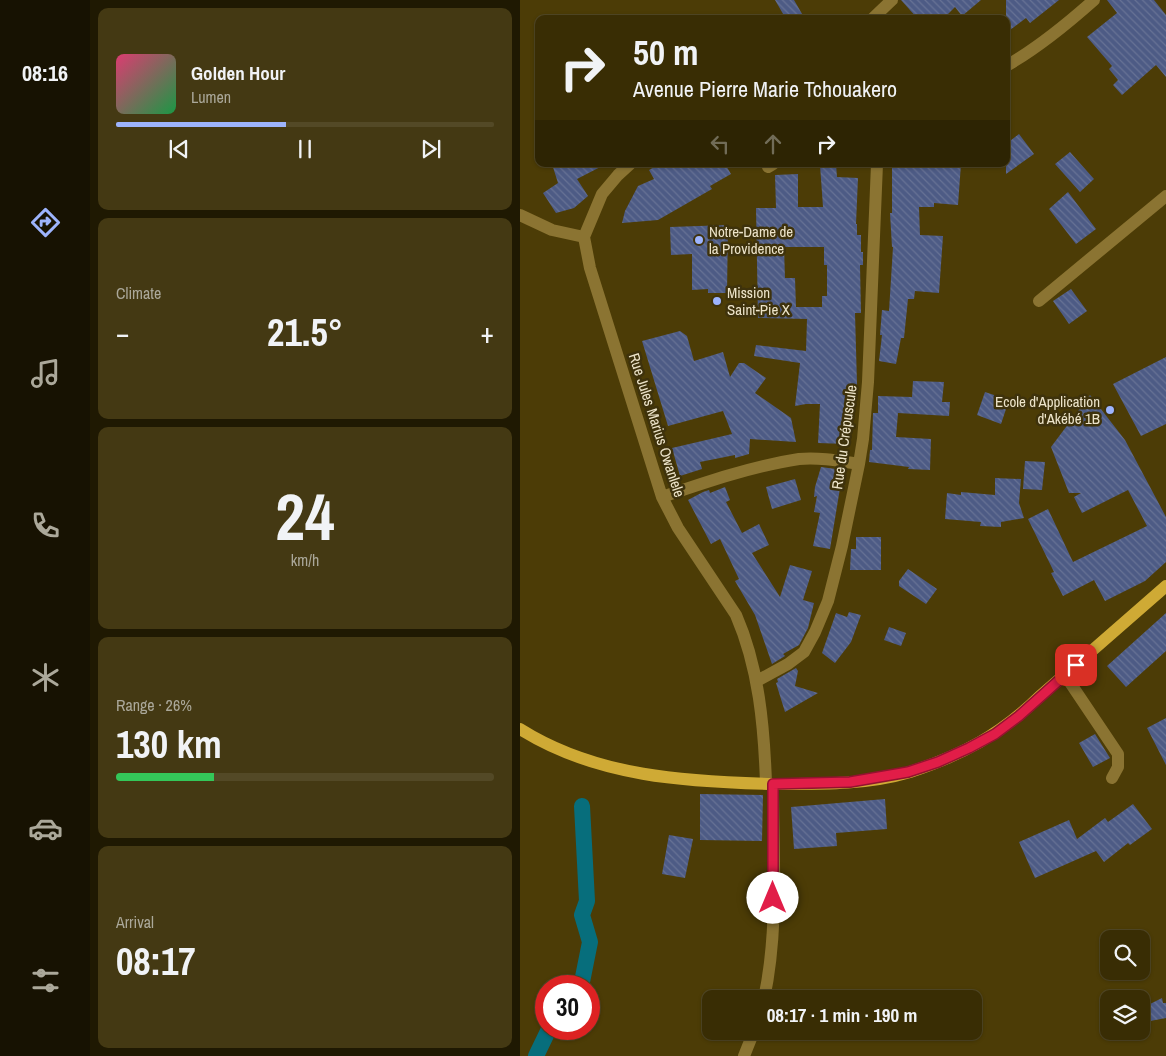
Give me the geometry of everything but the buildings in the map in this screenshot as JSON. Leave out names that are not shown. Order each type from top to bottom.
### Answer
[{"type":"main road","points":[[520,729],[548,744],[598,764],[632,772],[688,780],[770,783],[850,782],[908,772],[938,762],[995,734],[1019,716],[1039,696],[1166,586]]},
{"type":"street","points":[[876,15],[892,0]]},
{"type":"street","points":[[1010,64],[1044,41],[1094,0]]},
{"type":"street","points":[[520,215],[552,230],[584,238],[602,194],[627,167]]},
{"type":"street","name":"Rue du Crépuscule","points":[[757,681],[788,664],[804,652],[828,601],[859,464],[868,382],[877,167]]},
{"type":"street","points":[[1039,301],[1163,198]]},
{"type":"street","name":"Rue Jules Marius Owanlele","points":[[584,238],[590,268],[662,497],[678,528],[736,615],[757,681],[770,783],[773,936],[766,990]]},
{"type":"street","points":[[662,497],[752,469],[800,459],[831,459],[859,464]]},
{"type":"street","points":[[1065,675],[1118,754],[1118,767],[1112,778]]},
{"type":"street","points":[[744,1056],[750,1040]]},
{"type":"waterway","points":[[582,806],[587,901],[582,915],[590,942],[583,975]]},
{"type":"waterway","points":[[536,1056],[544,1040]]},
{"type":"place","name":"Notre-Dame de la Providence","points":[[699,240]]},
{"type":"place","name":"Mission Saint-Pie X","points":[[717,301]]},
{"type":"place","name":"Ecole d'Application d'Akébé 1B","points":[[1110,410]]},
{"type":"route","points":[[773,898],[773,784],[850,782],[908,772],[938,762],[995,734],[1019,716],[1039,696],[1076,665]]}]
